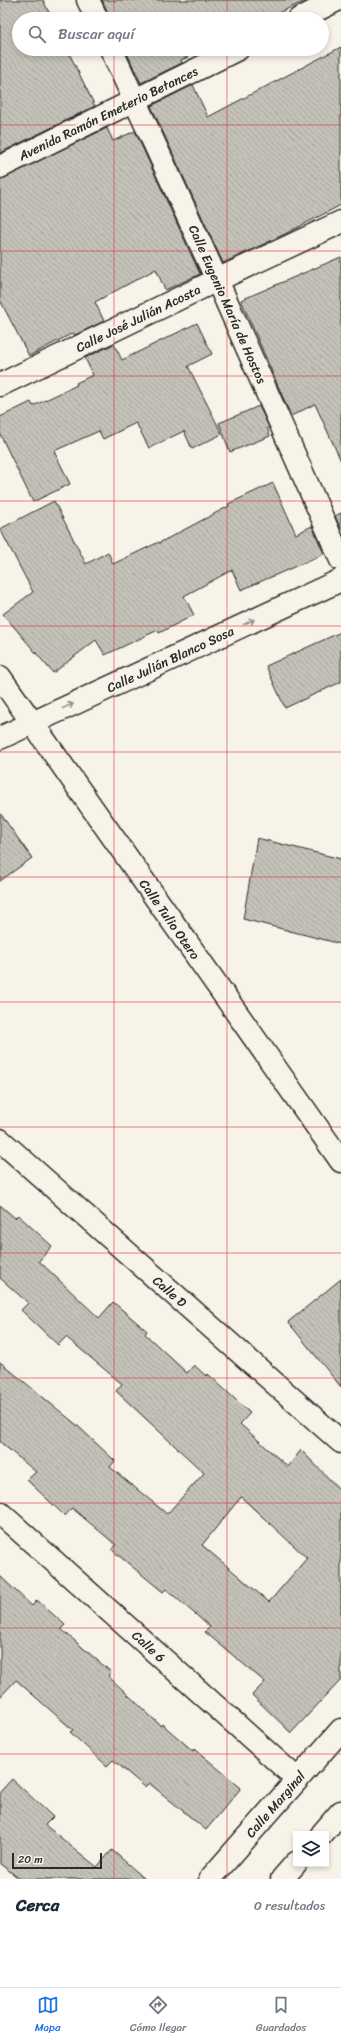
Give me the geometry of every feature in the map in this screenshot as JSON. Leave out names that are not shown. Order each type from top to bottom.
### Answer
[{"type":"street","points":[[88,0],[94,12]]},
{"type":"street","points":[[313,12],[337,0]]},
{"type":"street","name":"Calle Eugenio María de Hostos","points":[[114,56],[136,99],[341,560]]},
{"type":"street","name":"Avenida Ramón Emeterio Betances","points":[[0,167],[224,56]]},
{"type":"street","name":"Calle José Julián Acosta","points":[[0,384],[341,222]]},
{"type":"street","name":"Calle Julián Blanco Sosa","points":[[0,738],[341,580]]},
{"type":"street","name":"Calle Tulio Otero","points":[[0,677],[341,1161]]},
{"type":"street","name":"Calle D","points":[[0,1140],[341,1442]]},
{"type":"street","name":"Calle 6","points":[[0,1513],[297,1779]]},
{"type":"street","name":"Calle Marginal","points":[[210,1879],[341,1730]]},
{"type":"street","points":[[325,1831],[341,1812]]},
{"type":"street","points":[[282,1879],[293,1866]]},
{"type":"building","points":[[0,0],[43,0],[49,12],[12,12],[12,56],[70,56],[95,106],[0,153]]},
{"type":"building","points":[[102,0],[308,0],[280,12],[108,12]]},
{"type":"building","points":[[341,47],[341,205],[283,235],[223,263],[151,106],[193,85],[208,117],[324,56],[329,56],[329,53]]},
{"type":"building","points":[[128,56],[188,56],[181,60],[182,63],[141,83]]},
{"type":"building","points":[[107,128],[113,141],[135,131],[200,274],[165,290],[156,269],[95,302],[104,321],[75,335],[73,333],[29,356],[0,300],[0,179]]},
{"type":"building","points":[[341,257],[341,461],[315,404],[291,416],[241,300]]},
{"type":"building","points":[[197,323],[212,354],[188,366],[222,434],[192,449],[184,431],[149,448],[136,423],[103,439],[99,431],[54,451],[70,484],[33,502],[0,434],[0,417],[31,402],[33,406],[77,385],[76,383],[93,375],[85,358],[114,344],[122,360]]},
{"type":"building","points":[[259,406],[269,427],[267,428],[270,436],[230,452],[219,423]]},
{"type":"building","points":[[273,483],[296,534],[312,526],[324,554],[241,590],[232,570],[184,596],[194,615],[159,633],[158,630],[105,655],[96,640],[53,673],[3,614],[33,592],[0,529],[54,501],[86,564],[108,552],[113,564],[159,543],[229,506],[228,504]]},
{"type":"building","points":[[341,513],[341,529],[335,516]]},
{"type":"building","points":[[341,632],[341,682],[285,708],[266,666]]},
{"type":"building","points":[[0,813],[32,858],[0,881]]},
{"type":"building","points":[[257,838],[341,859],[341,944],[243,919]]},
{"type":"building","points":[[0,1205],[15,1218],[18,1215],[52,1246],[39,1261],[99,1318],[113,1302],[147,1331],[145,1334],[187,1373],[194,1365],[206,1376],[208,1374],[250,1413],[240,1424],[288,1467],[301,1450],[341,1491],[341,1680],[291,1733],[252,1695],[265,1682],[205,1632],[210,1627],[166,1589],[163,1592],[112,1550],[116,1545],[72,1508],[65,1516],[27,1480],[36,1472],[0,1442],[0,1362],[78,1426],[115,1461],[110,1467],[167,1514],[204,1473],[116,1391],[122,1384],[66,1337],[58,1345],[21,1310],[28,1303],[0,1278]],"holes":[[[241,1497],[307,1558],[269,1602],[202,1545]]]},
{"type":"building","points":[[341,1279],[341,1387],[288,1322]]},
{"type":"building","points":[[0,1576],[32,1606],[37,1600],[65,1625],[61,1629],[111,1672],[108,1676],[161,1726],[162,1724],[193,1751],[195,1749],[241,1788],[206,1830],[149,1783],[145,1787],[113,1760],[107,1766],[70,1732],[73,1730],[16,1680],[0,1697]]},
{"type":"building","points":[[12,1779],[53,1817],[45,1825],[97,1867],[112,1850],[145,1879],[20,1879],[0,1864],[0,1792]]}]
